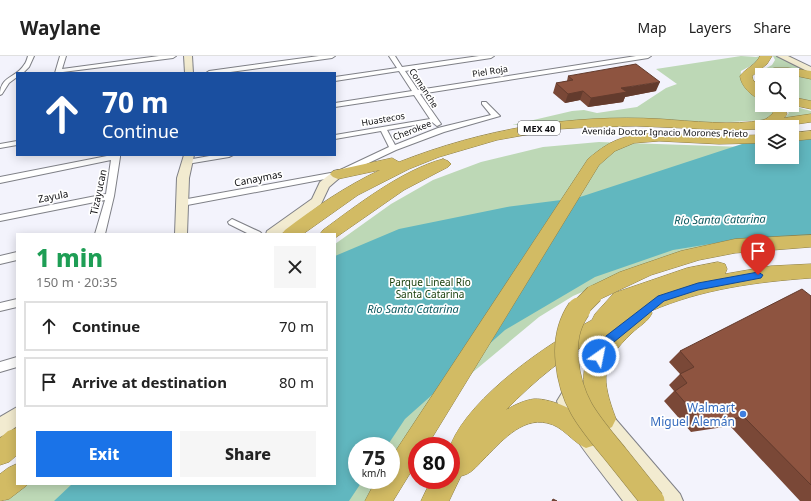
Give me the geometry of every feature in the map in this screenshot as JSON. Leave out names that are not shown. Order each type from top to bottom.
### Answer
[{"type":"highway","points":[[755,91],[747,82],[746,76],[749,70],[763,63],[766,56]]},
{"type":"highway","points":[[799,73],[811,75]]},
{"type":"highway","points":[[799,103],[811,105]]},
{"type":"highway","points":[[774,120],[780,112]]},
{"type":"highway","name":"Avenida Doctor Ignacio Morones Prieto","points":[[799,121],[811,118]]},
{"type":"highway","name":"Avenida Doctor Ignacio Morones Prieto","points":[[292,233],[341,199],[374,179],[436,153],[497,135],[577,123],[625,122],[755,128]]},
{"type":"highway","points":[[799,130],[811,129]]},
{"type":"highway","name":"Avenida Doctor Ignacio Morones Prieto","points":[[330,232],[386,192],[427,170],[479,150],[513,140],[545,134],[583,130],[734,133],[755,130]]},
{"type":"highway","points":[[799,136],[811,135]]},
{"type":"highway","points":[[378,501],[593,162],[610,148],[632,140],[659,137],[719,140],[755,139]]},
{"type":"highway","points":[[338,174],[436,153]]},
{"type":"highway","points":[[653,501],[592,427],[577,403],[568,373],[565,345],[566,336],[573,318],[581,306],[589,298],[604,288],[654,266],[708,251],[761,244],[811,242]]},
{"type":"highway","points":[[596,327],[621,299],[687,275],[738,265],[811,258]]},
{"type":"highway","points":[[460,454],[476,426],[494,406],[530,372],[550,356],[596,327],[631,309],[674,293],[727,280],[771,274],[811,271]]},
{"type":"highway","points":[[604,419],[596,397],[594,385],[596,366],[599,356],[610,339],[661,299]]},
{"type":"highway","points":[[460,467],[512,418],[524,412],[537,410],[556,415],[572,423],[586,436]]},
{"type":"highway","points":[[0,453],[16,441]]},
{"type":"highway","points":[[0,490],[16,478]]},
{"type":"street","points":[[20,72],[26,67],[30,56]]},
{"type":"street","points":[[63,56],[59,72],[173,56]]},
{"type":"street","points":[[188,56],[189,72]]},
{"type":"street","points":[[216,72],[332,56]]},
{"type":"street","name":"Comanche","points":[[392,56],[441,130]]},
{"type":"street","points":[[336,79],[491,56]]},
{"type":"street","name":"Piel Roja","points":[[336,106],[634,57],[648,56]]},
{"type":"street","points":[[781,56],[811,70]]},
{"type":"street","points":[[790,56],[811,66]]},
{"type":"street","points":[[6,76],[16,74]]},
{"type":"street","points":[[0,93],[7,82],[16,75]]},
{"type":"street","name":"Cherokee","points":[[338,174],[393,148],[441,130],[496,116],[484,102]]},
{"type":"street","name":"Huastecos","points":[[336,137],[434,120]]},
{"type":"street","points":[[383,129],[393,148]]},
{"type":"street","points":[[0,146],[16,143]]},
{"type":"street","points":[[0,180],[116,156]]},
{"type":"street","name":"Tizayucan","points":[[100,233],[110,196],[116,156]]},
{"type":"street","points":[[180,233],[183,178],[188,159],[219,156]]},
{"type":"street","points":[[273,233],[317,201],[324,185],[338,174]]},
{"type":"street","name":"Canaymas","points":[[182,203],[338,174]]},
{"type":"street","name":"Zayula","points":[[0,218],[110,196]]},
{"type":"street","points":[[232,222],[255,233]]},
{"type":"street","points":[[0,260],[16,256]]},
{"type":"street","points":[[0,307],[16,303]]},
{"type":"street","points":[[0,367],[16,362]]},
{"type":"street","points":[[636,501],[586,436],[566,405],[568,397],[574,393],[588,398],[672,501]]},
{"type":"street","points":[[0,428],[16,416]]},
{"type":"green space","points":[[741,56],[761,56],[758,62],[741,71],[741,76],[744,84],[755,93],[755,112],[774,112],[775,115],[763,120],[731,122],[690,123],[608,121],[512,125],[572,111],[584,110],[597,113],[637,107],[666,88],[677,84],[656,69]]},
{"type":"green space","points":[[773,56],[776,56],[811,74],[799,73],[799,68],[766,68],[772,65],[775,60]]},
{"type":"green space","points":[[799,76],[811,78],[811,102],[799,99]]},
{"type":"green space","points":[[799,108],[811,111],[811,116],[783,120],[789,113],[788,112],[799,112]]},
{"type":"green space","name":"Río Santa Catarina","points":[[599,142],[744,147],[755,153],[755,164],[794,164],[811,243],[708,250],[624,274],[573,296],[539,317],[473,372],[415,437],[408,437],[408,445],[400,454],[400,437],[348,437],[348,489],[377,489],[369,501],[4,501],[25,485],[336,485],[336,243],[391,204],[433,180],[481,162],[543,147]]},
{"type":"water","name":"Río Santa Catarina","points":[[811,139],[811,236],[735,240],[673,250],[595,277],[505,330],[405,419],[393,437],[348,437],[348,489],[357,489],[349,501],[54,501],[71,485],[336,485],[336,256],[399,229],[507,207],[577,198],[745,143],[755,142],[755,164],[799,164],[799,140]]},
{"type":"building","points":[[636,64],[660,82],[621,88],[627,92],[591,98],[583,91],[568,94],[556,83],[573,80],[568,76]]},
{"type":"building","name":"Walmart Miguel Alemán","points":[[802,289],[811,296],[811,485],[744,417],[703,423],[675,391],[687,383],[680,374],[694,367],[680,351]]},
{"type":"place","name":"Walmart Miguel Alemán","points":[[743,414]]},
{"type":"route","points":[[599,356],[610,339],[661,299],[674,293],[721,281],[758,275]]},
{"type":"park label","name":"Parque Lineal Río Santa Catarina","points":[[430,288]]}]
